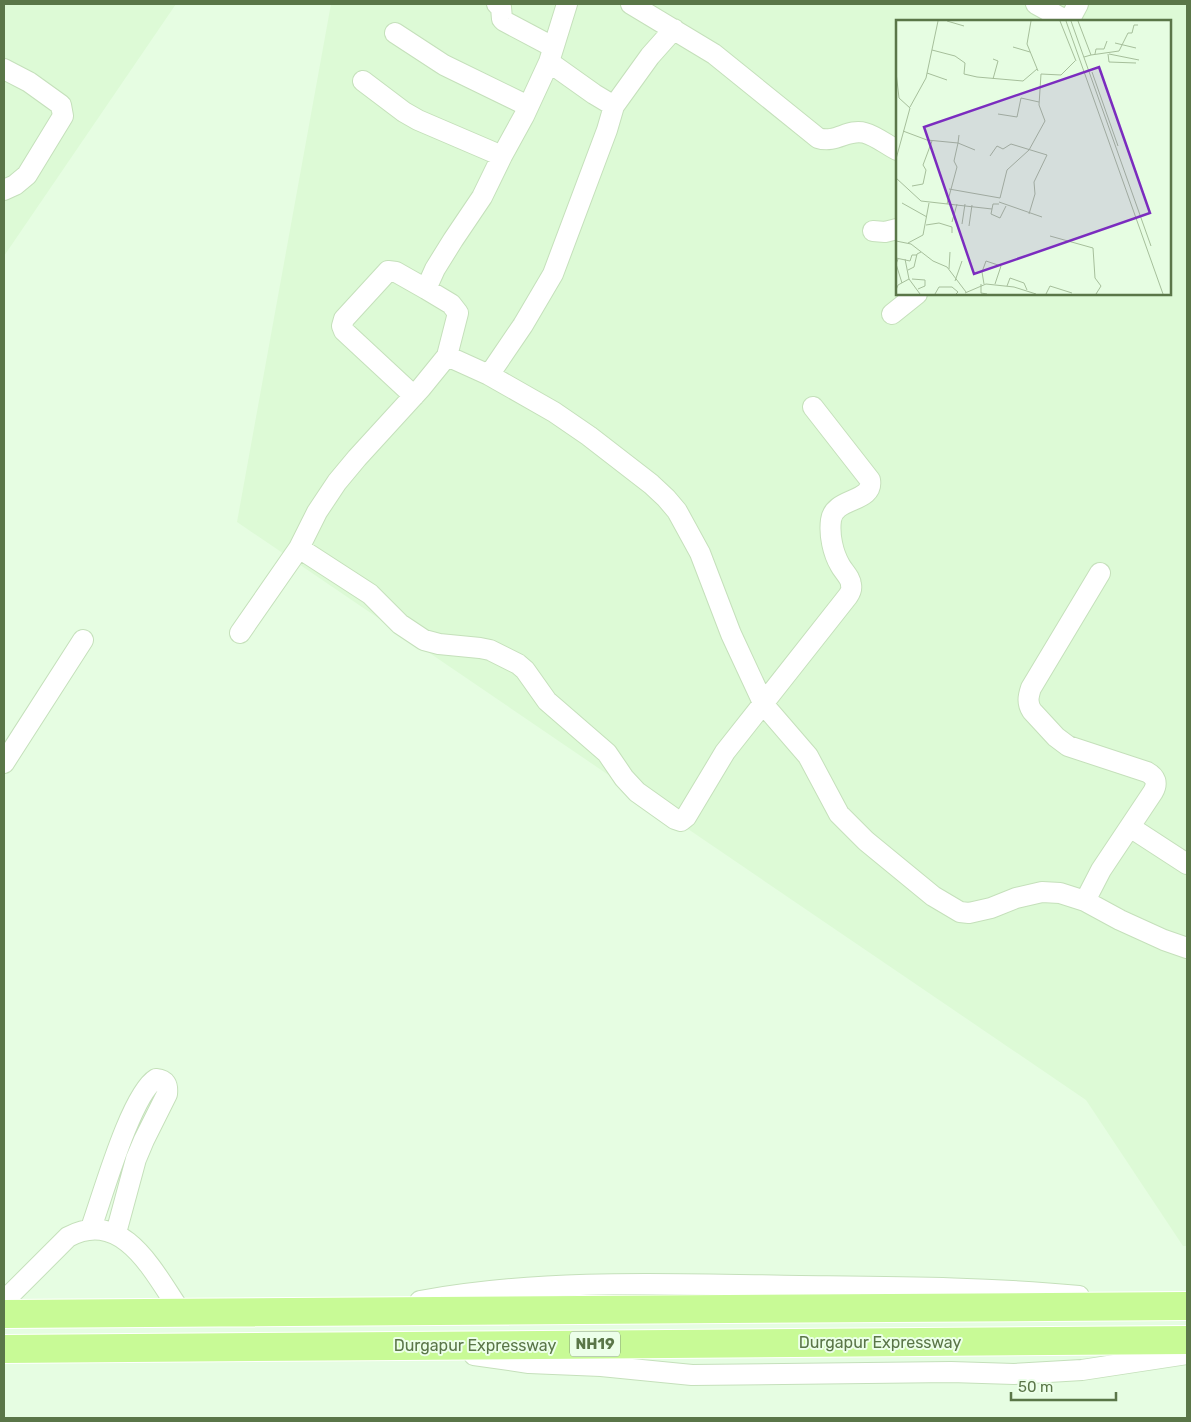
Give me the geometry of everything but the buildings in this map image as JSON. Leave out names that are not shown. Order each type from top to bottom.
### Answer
[{"type":"highway","name":"Durgapur Expressway","points":[[4,1314],[1187,1306]]},
{"type":"highway","name":"Durgapur Expressway","points":[[4,1349],[1187,1340]]},
{"type":"street","points":[[497,4],[501,7],[502,19],[504,21],[551,54],[594,94],[614,106]]},
{"type":"street","points":[[426,289],[449,247],[482,197],[528,106],[551,54],[567,4]]},
{"type":"street","points":[[632,4],[714,54],[818,138],[832,140],[851,133],[865,133],[896,149]]},
{"type":"street","points":[[1036,4],[1066,20]]},
{"type":"street","points":[[1069,20],[1078,4]]},
{"type":"street","points":[[489,375],[523,325],[553,274],[607,130],[614,106],[642,67],[674,29]]},
{"type":"street","points":[[396,33],[444,65],[528,106]]},
{"type":"street","points":[[4,69],[29,82],[60,105],[63,116],[27,175],[4,190]]},
{"type":"street","points":[[363,81],[411,116],[433,128],[502,156]]},
{"type":"street","points":[[873,232],[896,229]]},
{"type":"street","points":[[240,633],[299,548],[317,512],[337,482],[436,372],[447,356],[458,313],[451,304],[426,289],[396,272],[388,271],[344,319],[342,326],[344,331],[414,396]]},
{"type":"street","points":[[892,314],[916,295]]},
{"type":"street","points":[[447,356],[489,375],[554,412],[589,436],[666,498],[677,511],[700,553],[730,634],[764,704],[808,756],[839,814],[866,841],[933,896],[960,912],[969,913],[1042,892],[1060,893],[1086,901],[1120,920],[1187,948]]},
{"type":"street","points":[[299,548],[370,594],[400,624],[424,640],[439,644],[490,650],[518,664],[525,670],[547,701],[607,754],[624,778],[637,792],[679,821],[686,817],[726,752],[848,596],[852,586],[840,566],[833,546],[831,518],[837,508],[866,494],[871,484],[867,475],[812,407]]},
{"type":"street","points":[[1086,901],[1101,870],[1156,787],[1156,780],[1152,775],[1061,742],[1032,711],[1028,700],[1031,688],[1100,573]]},
{"type":"street","points":[[4,763],[83,640]]},
{"type":"street","points":[[1130,827],[1187,864]]},
{"type":"street","points":[[91,1228],[124,1133],[140,1099],[152,1081],[160,1080],[165,1082],[167,1094],[144,1140],[134,1168],[116,1234]]},
{"type":"street","points":[[114,1160],[134,1168]]},
{"type":"street","points":[[4,1301],[68,1236],[80,1230],[91,1228],[116,1234],[139,1252],[181,1312]]},
{"type":"street","points":[[406,1345],[529,1363],[601,1366],[692,1375],[951,1372],[1014,1374],[1082,1370],[1187,1354]]},
{"type":"shaded area","points":[[4,4],[176,4],[4,256]]},
{"type":"shaded area","points":[[331,4],[1187,4],[1187,1246],[1183,1246],[1086,1100],[237,522]]}]
